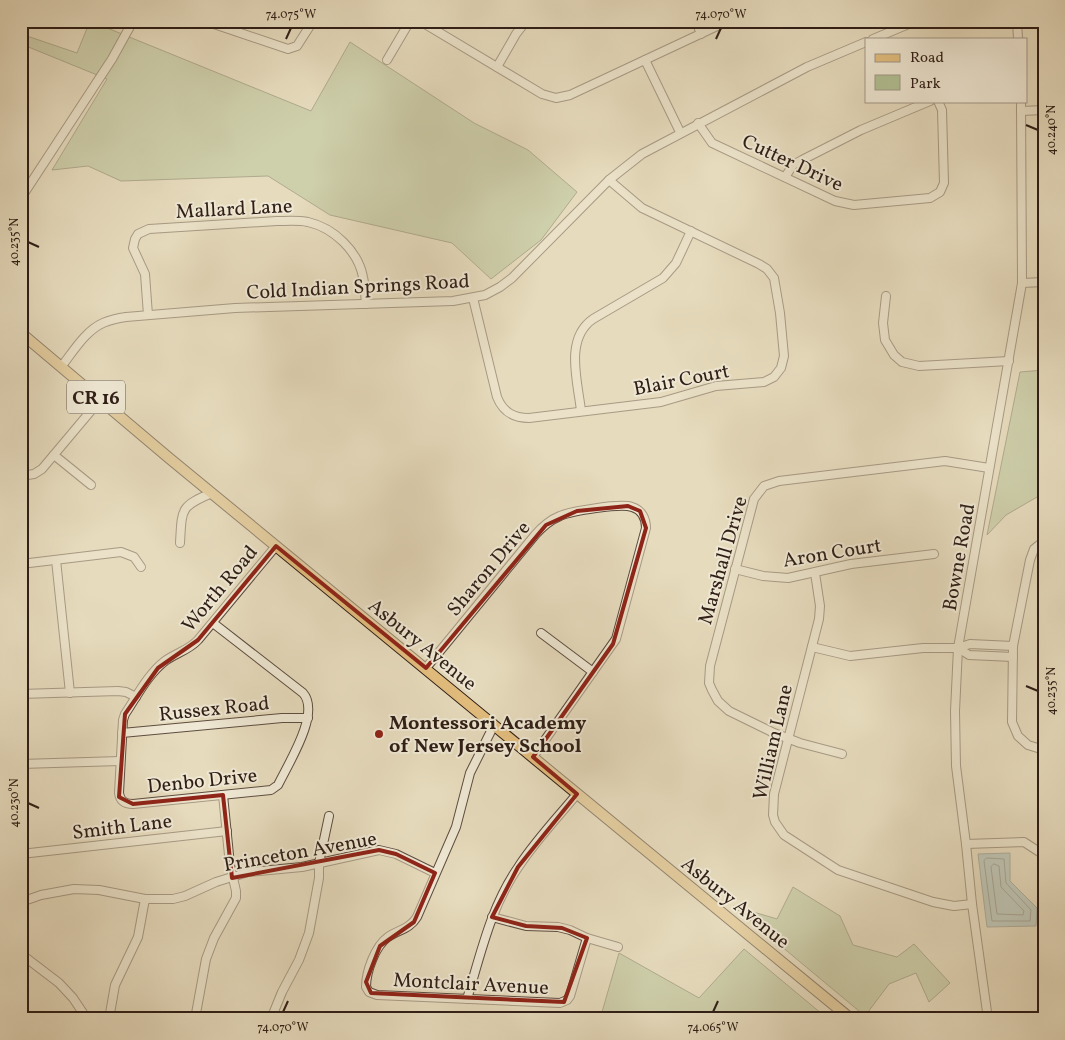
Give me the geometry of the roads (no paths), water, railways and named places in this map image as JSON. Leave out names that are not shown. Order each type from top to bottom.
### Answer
[{"type":"main road","name":"Asbury Avenue","points":[[21,333],[276,546],[850,1019]]},
{"type":"street","points":[[21,198],[112,59],[133,21]]},
{"type":"street","points":[[205,21],[222,24],[288,49],[297,46],[313,21]]},
{"type":"street","points":[[387,60],[410,21]]},
{"type":"street","points":[[420,21],[542,94],[556,98],[570,95],[728,21]]},
{"type":"street","points":[[497,67],[516,34],[526,21]]},
{"type":"street","points":[[696,21],[701,34]]},
{"type":"street","points":[[875,38],[916,21]]},
{"type":"street","points":[[1017,21],[1018,38]]},
{"type":"street","name":"Cold Indian Springs Road","points":[[61,367],[79,344],[100,324],[126,317],[235,308],[435,302],[473,298],[489,293],[512,278],[609,180],[642,154],[680,132],[807,67],[865,42]]},
{"type":"street","points":[[645,60],[680,132]]},
{"type":"street","points":[[785,177],[793,165],[802,160],[861,130],[928,102]]},
{"type":"street","name":"Cutter Drive","points":[[698,123],[712,143],[835,201],[849,204],[936,196],[944,183],[942,110],[938,102]]},
{"type":"street","name":"Bowne Road","points":[[988,1019],[972,904],[956,758],[955,711],[958,648],[1022,283],[1021,102]]},
{"type":"street","points":[[1021,111],[1044,110]]},
{"type":"street","name":"Blair Court","points":[[473,298],[496,397],[504,410],[515,417],[521,418],[660,402],[716,386],[764,382],[774,377],[781,368],[784,356],[777,295],[772,274],[759,264],[642,208],[609,180]]},
{"type":"street","name":"Mallard Lane","points":[[148,315],[145,274],[133,248],[135,239],[141,232],[150,229],[277,221],[297,221],[318,225],[327,229],[345,243],[353,254],[363,276],[366,304]]},
{"type":"street","points":[[581,411],[575,354],[580,334],[584,327],[593,319],[663,278],[676,264],[691,231]]},
{"type":"street","points":[[1022,283],[1044,282]]},
{"type":"street","points":[[886,296],[883,323],[885,340],[894,355],[902,362],[919,366],[1009,361]]},
{"type":"street","points":[[21,476],[39,472],[100,400]]},
{"type":"street","points":[[54,455],[91,486]]},
{"type":"street","name":"Marshall Drive","points":[[842,754],[788,738],[729,711],[718,701],[712,690],[710,666],[754,499],[761,489],[771,483],[945,461],[989,468]]},
{"type":"street","points":[[180,543],[182,516],[187,505],[212,493]]},
{"type":"street","name":"Sharon Drive","points":[[426,668],[546,524],[562,515],[577,511],[628,506],[640,512],[645,519],[646,528],[619,632],[613,644],[533,757]]},
{"type":"street","points":[[1044,541],[1034,548],[1030,560],[1013,646],[1012,722],[1018,736],[1028,745],[1044,750]]},
{"type":"street","name":"Worth Road","points":[[123,802],[120,799],[119,793],[123,720],[136,697],[158,668],[169,658],[194,644],[213,624],[276,546]]},
{"type":"street","points":[[21,564],[121,552],[134,557],[141,567]]},
{"type":"street","name":"Aron Court","points":[[736,569],[778,578],[796,577],[851,564],[934,554]]},
{"type":"street","points":[[56,560],[70,693]]},
{"type":"street","name":"William Lane","points":[[815,573],[820,611],[772,801],[773,815],[784,835],[830,865],[850,875],[893,887],[933,902],[954,906],[972,904]]},
{"type":"street","points":[[213,624],[303,693],[309,702],[308,718]]},
{"type":"street","points":[[540,633],[593,672]]},
{"type":"street","points":[[812,647],[850,656],[923,648],[958,648],[970,644],[1013,646]]},
{"type":"street","points":[[958,648],[969,654],[1013,657]]},
{"type":"street","points":[[21,694],[118,691],[126,692],[136,697]]},
{"type":"street","name":"Russex Road","points":[[122,733],[282,718],[308,718]]},
{"type":"street","name":"Denbo Drive","points":[[123,802],[132,804],[271,790],[278,785],[308,718]]},
{"type":"street","points":[[435,873],[456,827],[470,773],[494,725]]},
{"type":"street","points":[[21,764],[120,761]]},
{"type":"street","points":[[467,999],[492,917],[518,867],[577,794]]},
{"type":"street","points":[[195,1019],[206,960],[214,938],[236,898],[226,831],[223,795]]},
{"type":"street","points":[[271,1019],[305,946],[329,816]]},
{"type":"street","name":"Smith Lane","points":[[21,854],[226,831]]},
{"type":"street","points":[[966,844],[1024,842],[1044,855]]},
{"type":"street","name":"Princeton Avenue","points":[[21,902],[41,895],[74,889],[99,890],[145,899],[179,898],[216,882],[248,872],[288,869],[374,851],[388,851],[435,873]]},
{"type":"street","name":"Montclair Avenue","points":[[435,873],[414,922],[389,936],[380,946],[366,982],[368,991],[378,994],[560,1004],[570,996],[587,938]]},
{"type":"street","points":[[109,1019],[115,985],[138,937],[145,899]]},
{"type":"street","points":[[492,917],[526,926],[562,928],[618,947]]},
{"type":"street","points":[[21,954],[59,983],[73,998],[86,1019]]},
{"type":"water","points":[[1010,853],[1010,881],[1037,908],[1036,926],[987,927],[978,854]]},
{"type":"place","name":"Montessori Academy of New Jersey School","points":[[379,734]]}]
